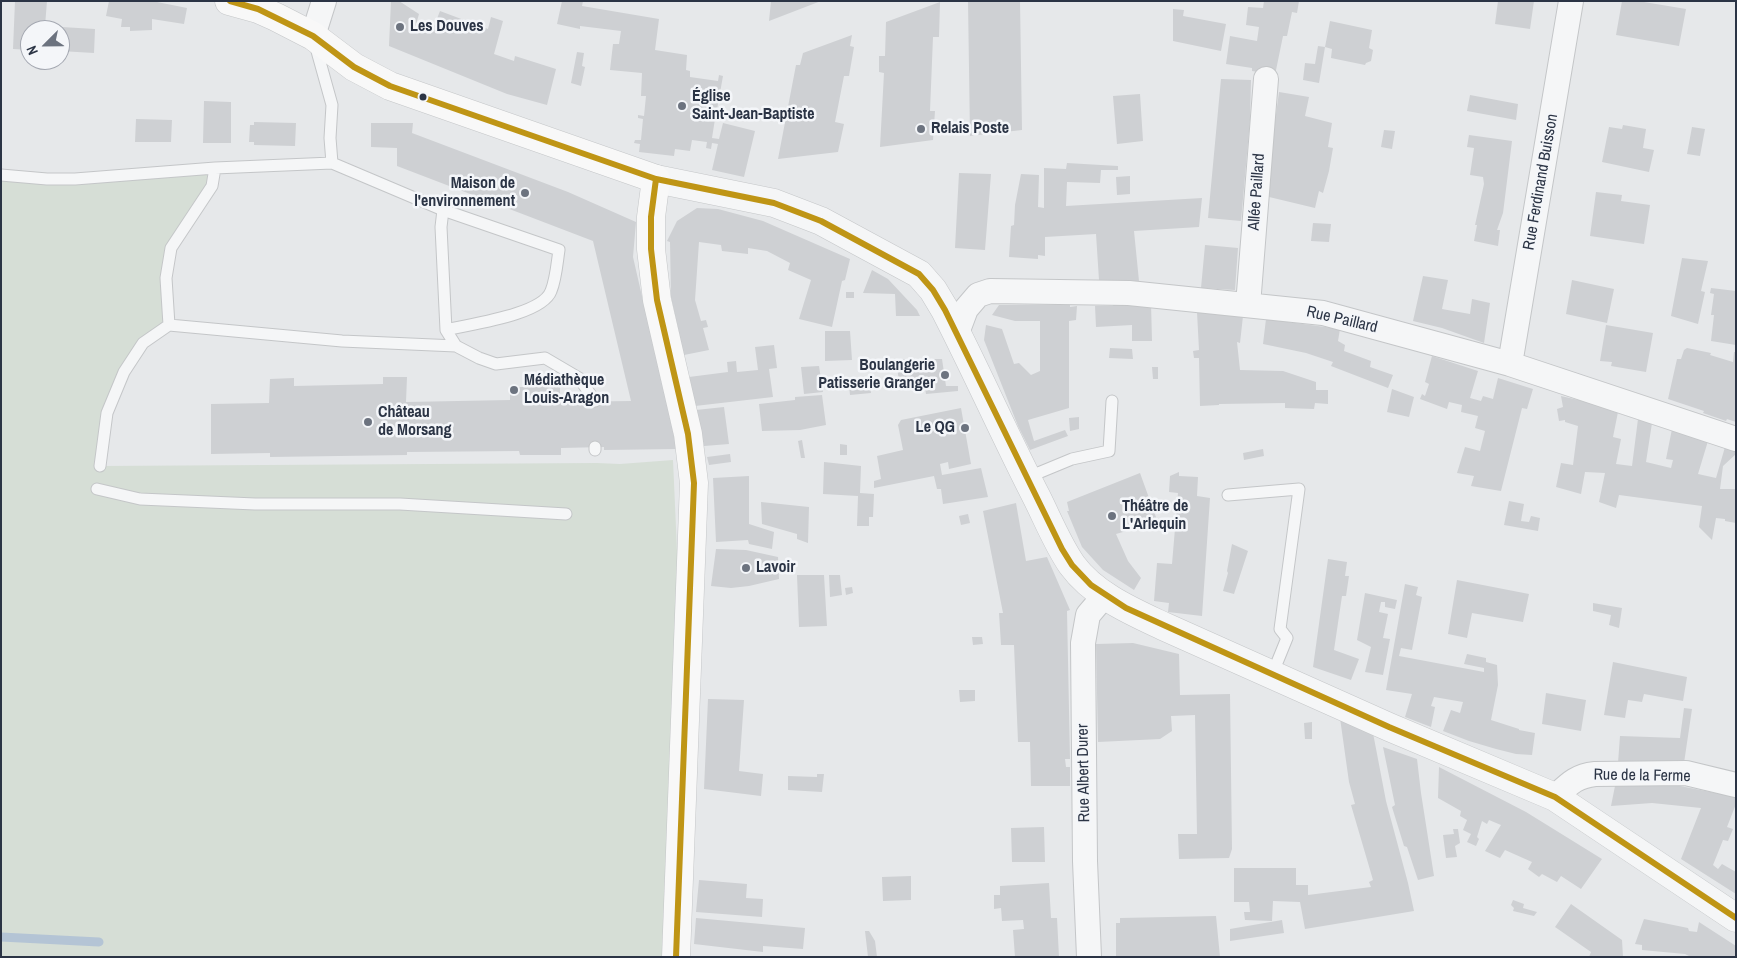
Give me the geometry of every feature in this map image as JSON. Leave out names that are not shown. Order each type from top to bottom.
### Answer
[{"type":"main road","points":[[229,1],[276,16],[313,36],[354,67],[390,86],[656,179],[651,218],[651,249],[658,300],[688,434],[694,483],[676,957]]},
{"type":"street","points":[[313,36],[324,1]]},
{"type":"street","name":"Rue Ferdinand Buisson","points":[[1510,364],[1571,1]]},
{"type":"street","name":"Allée Paillard","points":[[1248,305],[1266,79]]},
{"type":"street","points":[[656,179],[774,203],[821,221],[919,274],[933,290],[957,333],[1026,478],[1072,566],[1105,595],[1132,611],[1272,675],[1555,797],[1736,918]]},
{"type":"street","name":"Rue Paillard","points":[[957,333],[966,309],[978,295],[990,291],[1129,293],[1323,313],[1510,364],[1736,439]]},
{"type":"street","name":"Rue Albert Durer","points":[[1089,957],[1085,861],[1083,643],[1088,615],[1105,595]]},
{"type":"street","name":"Rue de la Ferme","points":[[1555,797],[1569,784],[1582,776],[1595,774],[1686,774],[1736,785]]},
{"type":"lane","points":[[313,36],[332,105],[330,138],[332,164]]},
{"type":"lane","points":[[1,175],[47,179],[75,179],[215,168],[332,164],[442,210],[559,250],[551,292],[543,303],[524,312],[446,330]]},
{"type":"lane","points":[[169,325],[166,278],[172,248],[212,186],[215,168]]},
{"type":"lane","points":[[442,210],[441,227],[446,330],[456,346]]},
{"type":"lane","points":[[100,466],[107,413],[124,372],[143,343],[169,325],[342,341],[456,346],[479,358],[496,364],[545,358],[579,378],[595,402]]},
{"type":"lane","points":[[1026,478],[1072,459],[1109,450],[1112,401]]},
{"type":"lane","points":[[97,489],[140,499],[255,504],[400,504],[566,514]]},
{"type":"lane","points":[[1228,495],[1299,489],[1280,629],[1287,638],[1272,675]]},
{"type":"shaded area","points":[[215,168],[212,186],[171,248],[169,325],[143,343],[107,413],[100,466],[620,464],[673,460],[678,573],[662,957],[1,957],[1,175],[47,179]]},
{"type":"building","points":[[15,1],[47,1],[45,20],[20,20],[20,49],[13,49]]},
{"type":"building","points":[[109,1],[152,1],[187,8],[184,24],[152,19],[152,30],[130,31],[130,27],[121,27],[122,19],[106,16]]},
{"type":"building","points":[[391,1],[399,1],[419,14],[415,28],[431,34],[440,11],[488,29],[491,17],[503,21],[494,54],[514,61],[515,56],[556,69],[547,105],[507,94],[389,46]]},
{"type":"building","points":[[562,1],[583,1],[582,6],[659,19],[655,50],[687,55],[686,70],[690,71],[690,77],[718,81],[719,75],[723,76],[716,115],[721,116],[720,120],[715,119],[712,138],[719,139],[723,123],[755,131],[744,177],[712,170],[718,144],[712,143],[711,149],[706,148],[707,142],[692,140],[690,151],[675,149],[674,156],[639,152],[640,144],[634,143],[635,140],[641,140],[643,119],[638,118],[638,115],[644,116],[646,96],[641,96],[642,73],[610,70],[613,44],[619,44],[621,31],[580,26],[580,29],[557,24]]},
{"type":"building","points":[[771,1],[821,1],[769,21]]},
{"type":"building","points":[[968,1],[1020,1],[1022,130],[970,136]]},
{"type":"building","points":[[1264,1],[1299,1],[1297,13],[1292,12],[1287,36],[1283,36],[1275,75],[1252,71],[1252,68],[1226,64],[1230,36],[1257,41],[1259,27],[1246,25],[1248,7],[1263,8]]},
{"type":"building","points":[[1498,1],[1534,1],[1530,29],[1495,24]]},
{"type":"building","points":[[1622,1],[1638,1],[1686,9],[1679,46],[1616,35]]},
{"type":"building","points":[[940,2],[939,37],[933,37],[930,111],[935,111],[933,140],[880,147],[884,73],[879,72],[879,56],[885,56],[886,22]]},
{"type":"building","points":[[1173,9],[1184,10],[1183,16],[1226,24],[1221,51],[1173,41]]},
{"type":"building","points":[[1330,21],[1372,30],[1369,48],[1373,50],[1371,61],[1365,65],[1331,58],[1332,49],[1325,47]]},
{"type":"building","points":[[70,28],[95,29],[94,53],[70,52]]},
{"type":"building","points":[[852,35],[850,46],[854,47],[849,76],[844,76],[835,122],[844,124],[838,152],[778,159],[796,65],[800,65],[803,53]]},
{"type":"building","points":[[1318,46],[1325,47],[1319,83],[1303,80],[1305,63],[1315,64]]},
{"type":"building","points":[[577,52],[584,53],[582,66],[585,67],[581,86],[571,83]]},
{"type":"building","points":[[1221,79],[1251,80],[1250,120],[1241,221],[1208,218]]},
{"type":"building","points":[[1279,92],[1309,97],[1305,116],[1332,123],[1328,147],[1333,148],[1329,171],[1323,193],[1319,191],[1315,208],[1265,196]]},
{"type":"building","points":[[1140,94],[1143,141],[1117,144],[1113,96]]},
{"type":"building","points":[[1470,95],[1518,104],[1516,120],[1467,111]]},
{"type":"building","points":[[204,101],[231,102],[231,143],[203,143]]},
{"type":"building","points":[[136,119],[172,120],[171,142],[135,142]]},
{"type":"building","points":[[254,122],[296,123],[295,146],[254,145],[254,142],[249,142],[250,125],[254,125]]},
{"type":"building","points":[[371,123],[413,123],[412,133],[568,192],[636,222],[633,257],[677,449],[604,450],[604,447],[561,448],[561,455],[520,455],[519,451],[407,452],[407,455],[270,457],[270,453],[211,454],[211,404],[269,403],[270,379],[294,378],[294,386],[383,384],[383,377],[407,377],[406,402],[510,400],[510,393],[520,387],[525,387],[525,374],[554,374],[560,380],[560,402],[631,401],[593,241],[397,166],[397,148],[371,147]]},
{"type":"building","points":[[1623,125],[1646,129],[1643,148],[1654,150],[1649,172],[1602,162],[1609,127],[1622,129]]},
{"type":"building","points":[[1692,127],[1705,129],[1700,156],[1687,154]]},
{"type":"building","points":[[1384,130],[1395,131],[1392,149],[1381,147]]},
{"type":"building","points":[[1469,135],[1512,141],[1503,213],[1497,230],[1500,230],[1498,246],[1474,241],[1477,225],[1475,225],[1484,184],[1483,177],[1470,175],[1474,148],[1467,147]]},
{"type":"building","points":[[1067,163],[1118,166],[1118,170],[1101,170],[1100,183],[1067,182],[1066,206],[1202,198],[1199,227],[1134,231],[1139,281],[1099,280],[1096,234],[1045,237],[1045,256],[1038,255],[1038,259],[1009,257],[1011,226],[1014,225],[1015,205],[1021,174],[1039,175],[1038,207],[1044,208],[1044,168],[1066,169]]},
{"type":"building","points":[[959,173],[991,174],[985,250],[955,248]]},
{"type":"building","points":[[1130,176],[1130,194],[1117,195],[1116,177]]},
{"type":"building","points":[[1596,192],[1622,195],[1621,201],[1650,205],[1644,244],[1590,236]]},
{"type":"building","points":[[697,208],[718,209],[763,221],[850,259],[845,280],[842,281],[832,327],[799,319],[811,280],[788,270],[790,263],[767,251],[748,248],[748,254],[722,251],[721,245],[699,242],[695,300],[701,321],[706,320],[708,327],[703,328],[709,350],[684,355],[671,297],[670,242],[667,241],[677,221]]},
{"type":"building","points":[[1313,223],[1331,224],[1329,242],[1311,241]]},
{"type":"building","points":[[1205,245],[1238,248],[1235,290],[1201,288]]},
{"type":"building","points":[[1682,258],[1708,261],[1701,291],[1705,292],[1698,324],[1671,316]]},
{"type":"building","points":[[872,270],[888,279],[917,310],[920,316],[896,316],[895,294],[863,293]]},
{"type":"building","points":[[1423,276],[1448,280],[1442,309],[1470,314],[1472,299],[1490,303],[1484,343],[1442,328],[1413,321]]},
{"type":"building","points":[[1572,280],[1614,289],[1607,323],[1566,314]]},
{"type":"building","points":[[1711,288],[1736,291],[1736,345],[1711,341],[1714,315],[1711,315],[1714,294],[1710,293]]},
{"type":"building","points":[[846,292],[854,292],[854,298],[846,298]]},
{"type":"building","points":[[1151,303],[1152,341],[1132,341],[1132,325],[1096,327],[1095,306]]},
{"type":"building","points":[[999,305],[1077,306],[1076,320],[1069,321],[1069,408],[1028,420],[1034,441],[1065,430],[1068,436],[1030,450],[1018,426],[984,340],[986,325],[1002,329],[1014,364],[1019,363],[1031,375],[1040,371],[1040,321],[1015,321],[992,315]]},
{"type":"building","points":[[1215,311],[1243,316],[1240,343],[1237,342],[1240,370],[1283,371],[1316,382],[1316,390],[1328,390],[1328,404],[1315,403],[1314,409],[1285,408],[1285,403],[1200,406],[1199,358],[1194,358],[1193,351],[1199,350],[1197,312]]},
{"type":"building","points":[[1266,319],[1340,329],[1338,341],[1345,345],[1344,351],[1371,361],[1370,367],[1393,375],[1388,388],[1331,366],[1333,362],[1306,353],[1263,344]]},
{"type":"building","points":[[1606,325],[1653,333],[1646,372],[1611,366],[1612,362],[1600,361]]},
{"type":"building","points":[[825,331],[850,331],[852,360],[825,361]]},
{"type":"building","points":[[774,345],[777,368],[769,369],[773,397],[695,406],[689,377],[728,372],[727,362],[736,361],[737,372],[758,370],[755,347]]},
{"type":"building","points":[[1110,348],[1132,349],[1133,359],[1109,358]]},
{"type":"building","points":[[1687,348],[1711,353],[1710,355],[1733,362],[1734,352],[1736,352],[1736,422],[1727,419],[1726,421],[1703,413],[1704,411],[1668,399],[1677,359],[1681,359],[1684,350]]},
{"type":"building","points":[[1432,356],[1478,371],[1470,398],[1481,401],[1483,396],[1493,399],[1498,378],[1533,389],[1527,409],[1522,408],[1501,491],[1471,486],[1474,476],[1457,473],[1465,447],[1480,451],[1485,431],[1475,428],[1478,416],[1461,412],[1462,405],[1449,402],[1447,409],[1420,399],[1422,394],[1425,396],[1429,384],[1425,382]]},
{"type":"building","points":[[892,359],[942,359],[946,386],[958,386],[958,391],[926,394],[925,388],[900,390],[897,366],[893,366]]},
{"type":"building","points":[[819,366],[823,392],[804,394],[801,367]]},
{"type":"building","points":[[1152,367],[1158,367],[1158,379],[1153,379]]},
{"type":"building","points":[[869,377],[871,393],[850,395],[849,386],[858,385],[858,378]]},
{"type":"building","points":[[1392,389],[1414,397],[1409,417],[1387,412]]},
{"type":"building","points":[[822,395],[826,425],[800,430],[762,431],[759,404],[795,400],[795,397]]},
{"type":"building","points":[[1561,396],[1618,412],[1613,437],[1621,439],[1616,464],[1632,466],[1638,419],[1652,423],[1646,462],[1671,468],[1673,460],[1666,459],[1672,429],[1708,441],[1698,474],[1716,478],[1725,447],[1736,450],[1736,454],[1723,466],[1720,489],[1736,489],[1736,523],[1716,518],[1712,540],[1699,527],[1702,506],[1619,495],[1616,508],[1599,502],[1605,473],[1585,472],[1581,494],[1556,487],[1561,463],[1573,465],[1578,426],[1565,422],[1565,420],[1559,421],[1557,409],[1563,407]]},
{"type":"building","points":[[724,407],[729,444],[704,446],[696,410]]},
{"type":"building","points":[[961,408],[971,464],[949,469],[948,462],[940,464],[942,475],[981,468],[988,497],[943,504],[941,489],[937,489],[934,476],[874,488],[874,481],[881,479],[877,456],[903,450],[898,425],[901,420]]},
{"type":"building","points":[[1079,417],[1079,429],[1070,431],[1069,418]]},
{"type":"building","points":[[802,440],[805,458],[801,458],[798,441]]},
{"type":"building","points":[[840,444],[847,445],[847,455],[840,455]]},
{"type":"building","points":[[1263,449],[1264,456],[1244,460],[1243,453]]},
{"type":"building","points":[[730,454],[731,462],[709,465],[707,457]]},
{"type":"building","points":[[824,462],[861,466],[860,493],[874,494],[873,517],[869,517],[869,526],[857,526],[858,496],[823,494]]},
{"type":"building","points":[[1179,472],[1179,476],[1198,477],[1197,496],[1210,498],[1202,616],[1168,612],[1169,603],[1154,601],[1157,563],[1172,564],[1178,493],[1169,492],[1170,476]]},
{"type":"building","name":"Théâtre de L'Arlequin","points":[[1140,473],[1157,520],[1154,523],[1116,534],[1128,561],[1141,578],[1134,590],[1103,570],[1082,547],[1067,511],[1069,511],[1067,502]]},
{"type":"building","points":[[749,476],[749,524],[774,532],[772,549],[749,544],[748,540],[716,542],[713,478]]},
{"type":"building","points":[[1509,501],[1524,504],[1521,521],[1529,522],[1531,516],[1540,518],[1538,531],[1504,525]]},
{"type":"building","points":[[761,502],[809,507],[808,543],[797,539],[797,534],[762,524]]},
{"type":"building","points":[[1016,503],[1026,561],[1047,557],[1070,610],[1067,611],[1070,759],[1065,759],[1066,767],[1070,767],[1070,786],[1031,786],[1030,742],[1018,742],[1014,645],[1001,645],[999,613],[1003,613],[983,511]]},
{"type":"building","points":[[968,514],[970,523],[961,525],[959,516]]},
{"type":"building","points":[[1232,544],[1248,551],[1234,594],[1223,591],[1228,573]]},
{"type":"building","name":"Lavoir","points":[[716,549],[746,550],[778,557],[779,579],[731,588],[711,586]]},
{"type":"building","points":[[1328,559],[1347,562],[1345,576],[1349,576],[1346,596],[1342,596],[1334,650],[1359,659],[1351,680],[1313,667]]},
{"type":"building","points":[[797,575],[824,575],[827,626],[799,627]]},
{"type":"building","points":[[829,575],[840,575],[842,595],[830,597]]},
{"type":"building","points":[[1457,580],[1529,594],[1523,622],[1472,613],[1467,638],[1448,634]]},
{"type":"building","points":[[1405,584],[1418,587],[1416,595],[1422,597],[1412,650],[1401,648],[1399,656],[1484,672],[1484,668],[1464,664],[1467,654],[1486,658],[1486,662],[1497,665],[1498,685],[1491,720],[1519,730],[1535,733],[1532,755],[1516,754],[1496,749],[1443,731],[1451,710],[1460,713],[1463,702],[1434,697],[1431,706],[1435,707],[1431,727],[1405,717],[1412,694],[1386,690]]},
{"type":"building","points":[[852,587],[853,593],[846,595],[845,588]]},
{"type":"building","points":[[1365,593],[1397,600],[1395,609],[1385,607],[1385,602],[1381,602],[1379,612],[1388,614],[1383,638],[1390,639],[1383,675],[1365,672],[1371,647],[1357,640]]},
{"type":"building","points":[[1593,603],[1622,608],[1619,628],[1609,625],[1611,615],[1593,611]]},
{"type":"building","points":[[972,637],[982,637],[983,644],[973,645]]},
{"type":"building","points":[[1133,643],[1179,654],[1180,695],[1230,694],[1232,849],[1229,858],[1179,859],[1178,834],[1197,834],[1195,715],[1171,716],[1172,731],[1160,739],[1098,742],[1096,644]]},
{"type":"building","points":[[1613,662],[1687,677],[1683,701],[1644,694],[1642,702],[1628,700],[1625,718],[1604,715]]},
{"type":"building","points":[[959,690],[975,690],[975,701],[960,702]]},
{"type":"building","points":[[1546,693],[1586,700],[1581,731],[1542,724]]},
{"type":"building","points":[[708,699],[744,700],[739,771],[763,774],[761,796],[704,789]]},
{"type":"building","points":[[1684,708],[1692,709],[1684,763],[1618,763],[1620,736],[1680,738]]},
{"type":"building","points":[[1340,718],[1373,733],[1386,801],[1414,911],[1305,929],[1300,902],[1273,901],[1272,921],[1245,920],[1244,912],[1250,912],[1249,902],[1234,902],[1234,868],[1296,868],[1296,885],[1308,885],[1308,895],[1371,887],[1369,882],[1373,880],[1351,805],[1355,804],[1349,782]]},
{"type":"building","points":[[1312,722],[1312,739],[1305,739],[1304,723]]},
{"type":"building","points":[[1383,747],[1417,759],[1434,876],[1418,880],[1407,847],[1404,846],[1392,807],[1395,805]]},
{"type":"building","points":[[1439,767],[1526,812],[1602,859],[1581,889],[1561,876],[1557,882],[1542,874],[1539,877],[1528,869],[1532,862],[1505,850],[1500,858],[1485,851],[1501,825],[1489,820],[1487,824],[1482,821],[1476,846],[1467,842],[1471,834],[1463,830],[1467,820],[1460,816],[1461,811],[1438,798]]},
{"type":"building","points":[[817,774],[824,774],[822,792],[788,790],[788,776],[817,777]]},
{"type":"building","points":[[1615,786],[1680,786],[1736,797],[1736,804],[1727,827],[1733,829],[1728,841],[1723,840],[1713,865],[1718,869],[1722,864],[1736,872],[1736,894],[1681,859],[1701,808],[1652,803],[1611,806]]},
{"type":"building","points":[[1044,827],[1045,862],[1012,862],[1011,828]]},
{"type":"building","points":[[1453,829],[1458,829],[1460,843],[1455,846],[1457,857],[1446,858],[1443,835],[1454,834]]},
{"type":"building","points":[[911,876],[911,900],[883,901],[882,877]]},
{"type":"building","points":[[699,880],[747,884],[746,898],[763,899],[762,917],[696,912]]},
{"type":"building","points":[[1049,883],[1051,918],[1057,918],[1059,957],[1015,957],[1013,930],[1024,929],[1023,920],[1002,921],[1001,908],[994,909],[994,895],[1000,895],[1000,886]]},
{"type":"building","points":[[1513,900],[1524,904],[1523,908],[1537,912],[1534,916],[1513,911],[1514,908],[1511,905]]},
{"type":"building","points":[[1571,904],[1622,940],[1623,957],[1589,957],[1591,952],[1555,927]]},
{"type":"building","points":[[1216,916],[1220,957],[1116,957],[1116,923],[1120,923],[1120,918]]},
{"type":"building","points":[[696,918],[805,928],[803,949],[763,946],[763,952],[694,944]]},
{"type":"building","points":[[1644,919],[1688,928],[1689,931],[1697,932],[1699,922],[1736,946],[1736,957],[1691,957],[1685,954],[1642,950],[1642,945],[1635,944]]},
{"type":"building","points":[[1282,920],[1284,933],[1230,941],[1230,929]]},
{"type":"building","points":[[865,931],[869,931],[875,941],[877,957],[868,957]]},
{"type":"waterway","points":[[1,937],[99,942]]},
{"type":"transit line","points":[[230,1],[258,9],[313,36],[354,67],[390,86],[656,179],[774,203],[821,221],[919,274],[933,290],[945,310],[1062,549],[1072,565],[1091,585],[1126,608],[1389,727],[1555,797],[1736,918]]},
{"type":"transit line","points":[[656,179],[651,217],[651,249],[657,300],[688,434],[694,483],[676,957]]},
{"type":"place","name":"Les Douves","points":[[400,27]]},
{"type":"place","name":"Église Saint-Jean-Baptiste","points":[[682,106]]},
{"type":"place","name":"Relais Poste","points":[[921,129]]},
{"type":"place","name":"Maison de l'environnement","points":[[525,193]]},
{"type":"place","name":"Boulangerie Patisserie Granger","points":[[945,375]]},
{"type":"place","name":"Médiathèque Louis-Aragon","points":[[514,390]]},
{"type":"place","name":"Château de Morsang","points":[[368,422]]},
{"type":"place","name":"Le QG","points":[[965,428]]},
{"type":"place","name":"Théâtre de L'Arlequin","points":[[1112,516]]},
{"type":"place","name":"Lavoir","points":[[746,568]]}]
